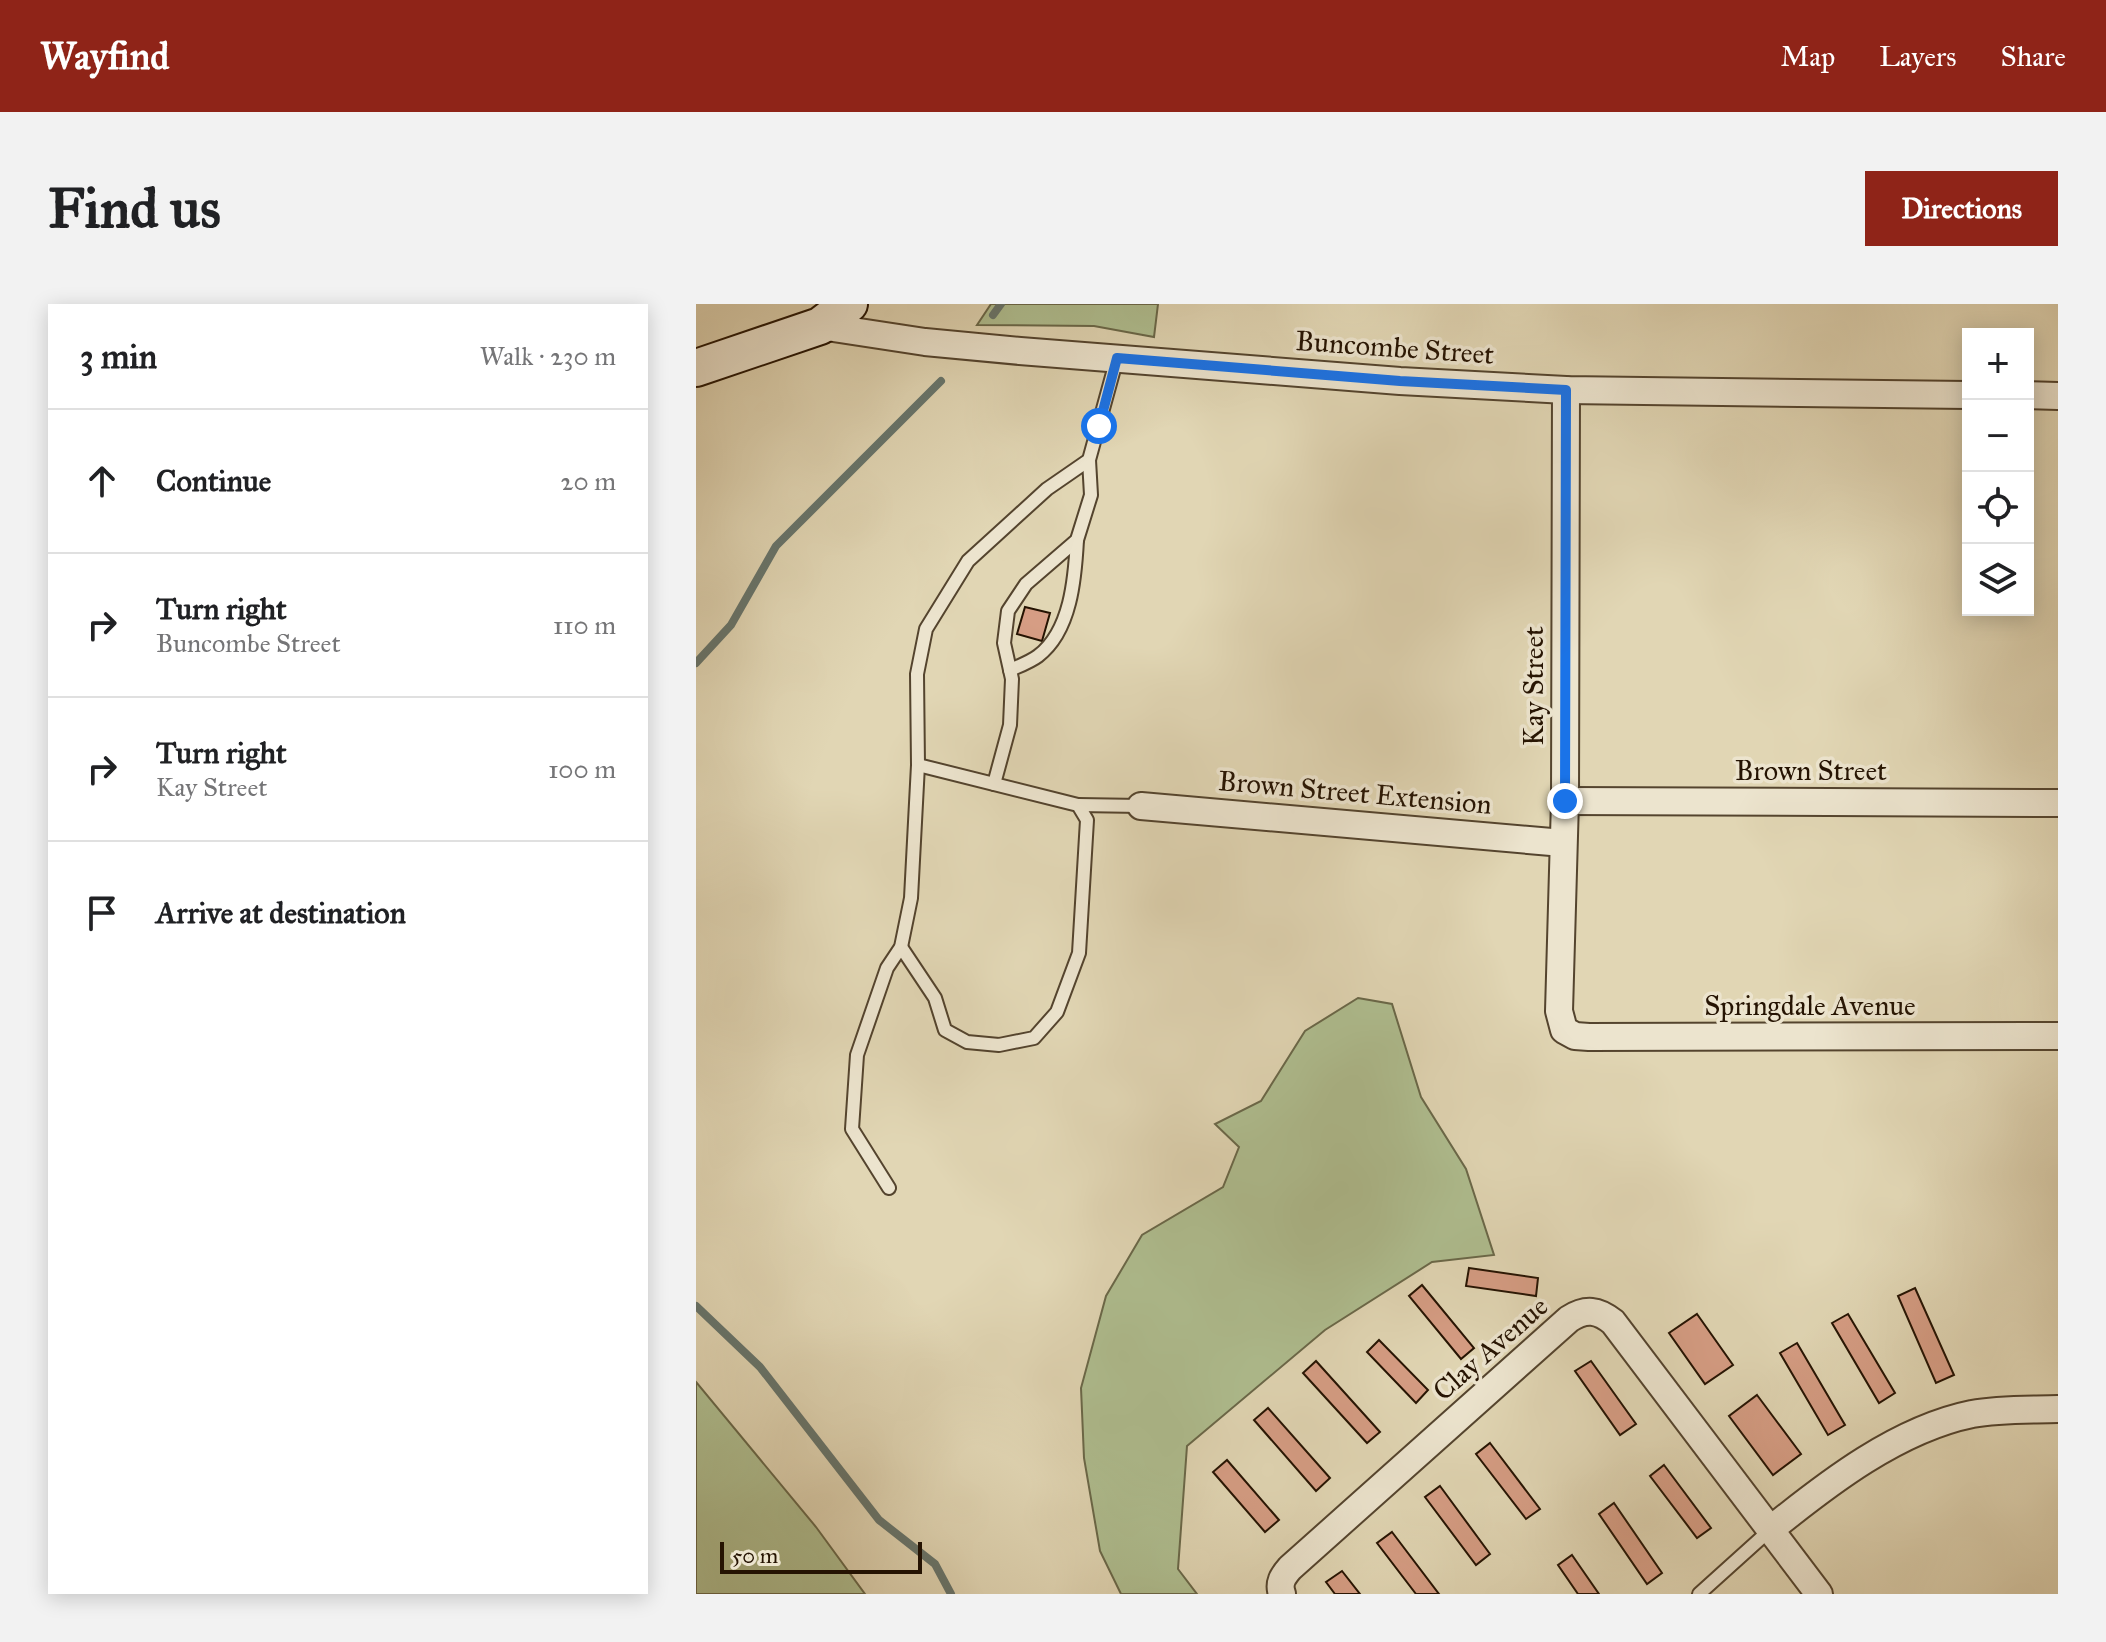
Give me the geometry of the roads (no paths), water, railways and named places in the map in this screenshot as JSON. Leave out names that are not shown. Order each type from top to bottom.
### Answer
[{"type":"street","points":[[696,368],[820,326],[849,304]]},
{"type":"street","name":"Buncombe Street","points":[[820,326],[925,342],[1400,381],[1566,390],[1962,395]]},
{"type":"street","name":"Kay Street","points":[[1564,1030],[1559,1011],[1565,801],[1566,390]]},
{"type":"street","points":[[2034,395],[2058,396]]},
{"type":"street","name":"Brown Street","points":[[1565,801],[2058,803]]},
{"type":"street","name":"Brown Street Extension","points":[[1141,806],[1563,843]]},
{"type":"street","name":"Springdale Avenue","points":[[1564,1030],[1575,1036],[1589,1037],[2058,1036]]},
{"type":"street","name":"Clay Avenue","points":[[1282,1594],[1279,1587],[1290,1568],[1569,1319],[1589,1310],[1602,1313],[1613,1322],[1819,1594]]},
{"type":"street","points":[[1770,1530],[1805,1502],[1890,1445],[1919,1431],[1974,1414],[2058,1409]]},
{"type":"lane","points":[[1010,670],[1036,658],[1051,644],[1066,612],[1075,577],[1077,540],[1091,495],[1089,460],[1117,358]]},
{"type":"lane","points":[[889,1188],[852,1129],[857,1055],[887,968],[901,947],[911,898],[918,765],[917,674],[926,629],[968,561],[1047,489],[1089,460]]},
{"type":"lane","points":[[994,784],[1010,725],[1012,679],[1004,643],[1008,611],[1026,584],[1077,540]]},
{"type":"lane","points":[[918,765],[1078,805],[1141,806]]},
{"type":"lane","points":[[901,947],[935,998],[945,1030],[967,1042],[999,1045],[1034,1038],[1057,1012],[1079,953],[1087,820],[1078,805]]},
{"type":"lane","points":[[1699,1594],[1770,1530]]},
{"type":"waterway","points":[[993,315],[1001,304]]},
{"type":"waterway","points":[[696,663],[731,625],[776,546],[941,381]]},
{"type":"waterway","points":[[696,1306],[760,1367],[879,1520],[935,1564],[951,1594]]}]
